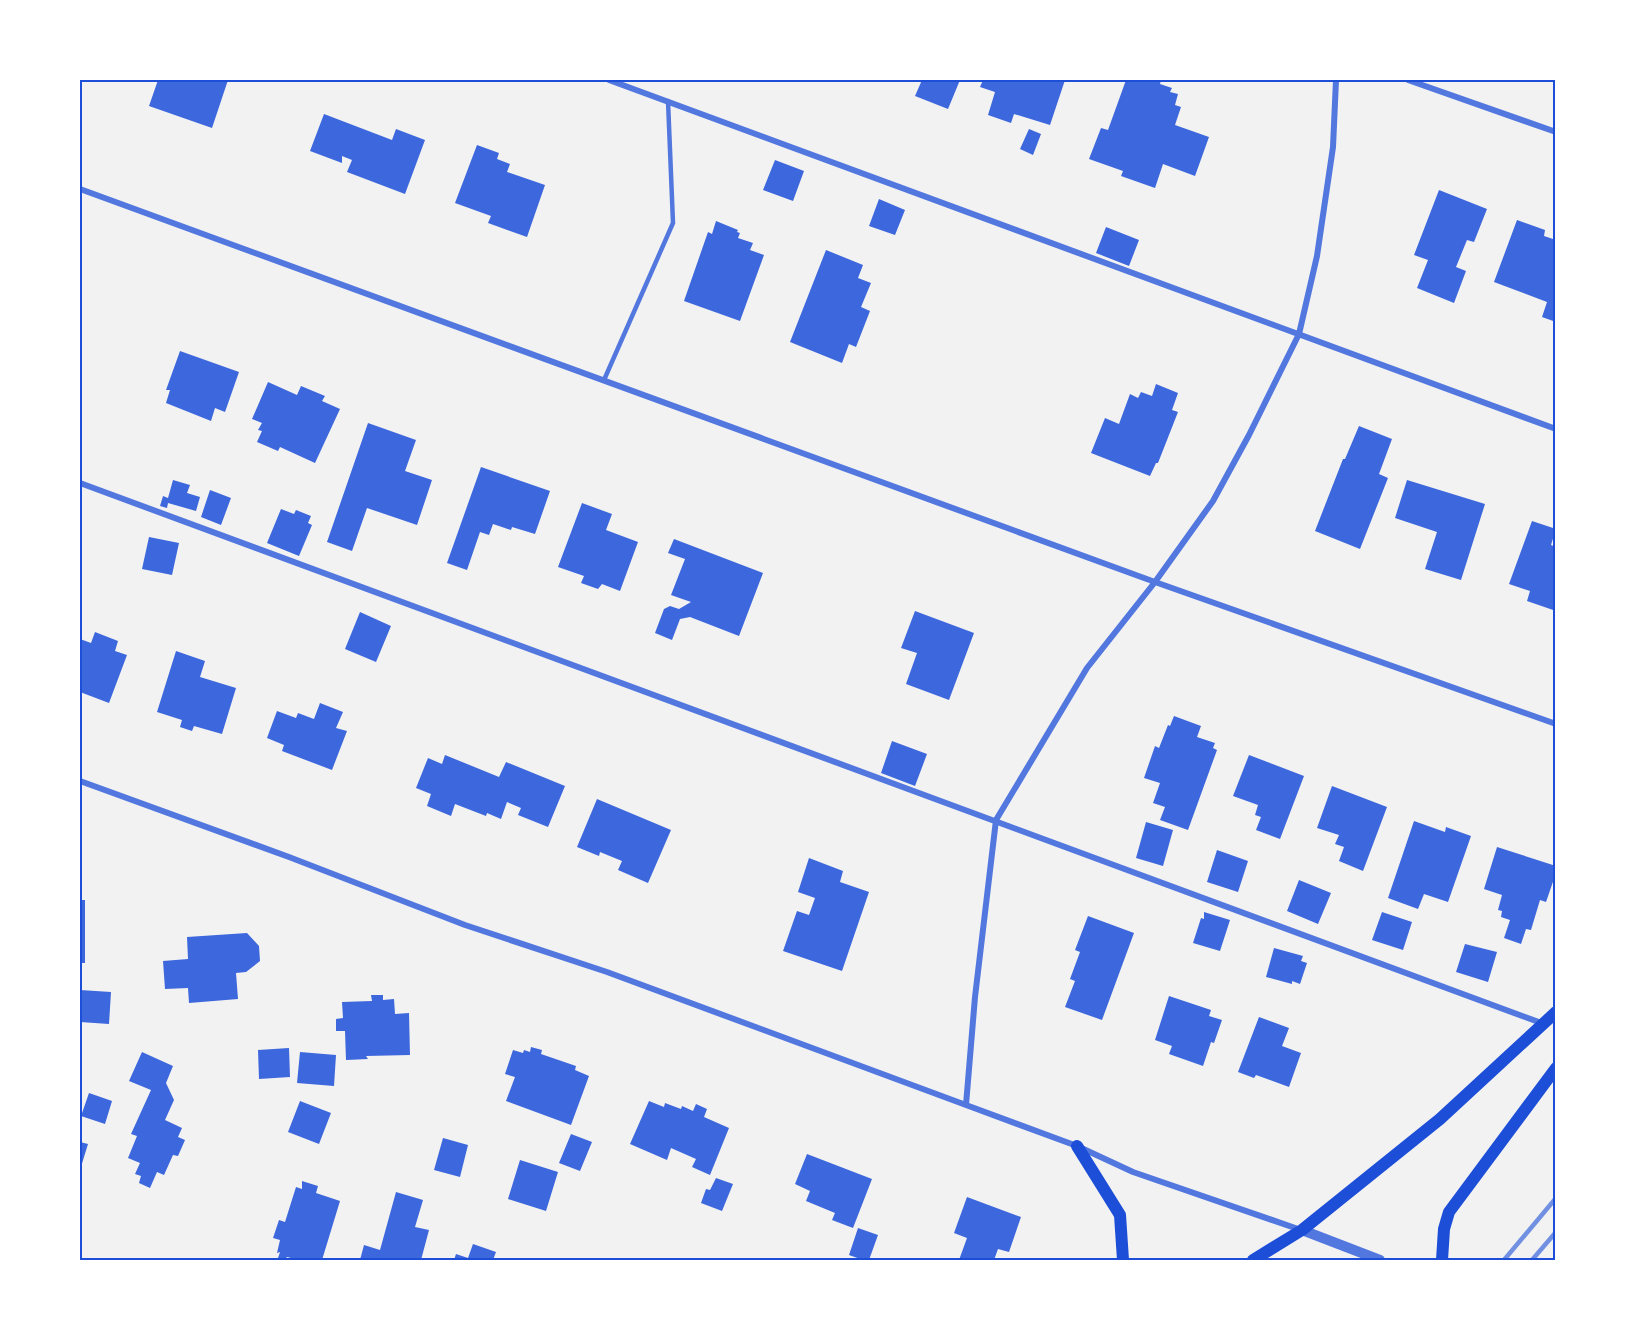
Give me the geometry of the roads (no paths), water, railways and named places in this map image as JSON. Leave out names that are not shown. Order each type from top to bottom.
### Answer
[{"type":"main road","points":[[1253,1260],[1302,1230],[1440,1119],[1556,1012]]},
{"type":"main road","points":[[1442,1260],[1444,1230],[1449,1212],[1556,1068]]},
{"type":"main road","points":[[1077,1146],[1120,1215],[1123,1260]]},
{"type":"street","points":[[609,80],[1556,429]]},
{"type":"street","points":[[966,1105],[975,997],[996,820],[1087,668],[1155,582],[1213,501],[1299,334],[1317,256],[1333,147],[1336,80]]},
{"type":"street","points":[[1408,80],[1556,132]]},
{"type":"street","points":[[80,189],[1155,582],[1556,724]]},
{"type":"street","points":[[80,483],[1544,1024]]},
{"type":"street","points":[[80,781],[289,857],[465,926],[607,972],[1077,1146],[1133,1172],[1302,1230],[1380,1260]]},
{"type":"lane","points":[[604,380],[673,223],[668,101]]},
{"type":"railway","points":[[1504,1260],[1556,1198]]},
{"type":"railway","points":[[1532,1260],[1556,1232]]}]
